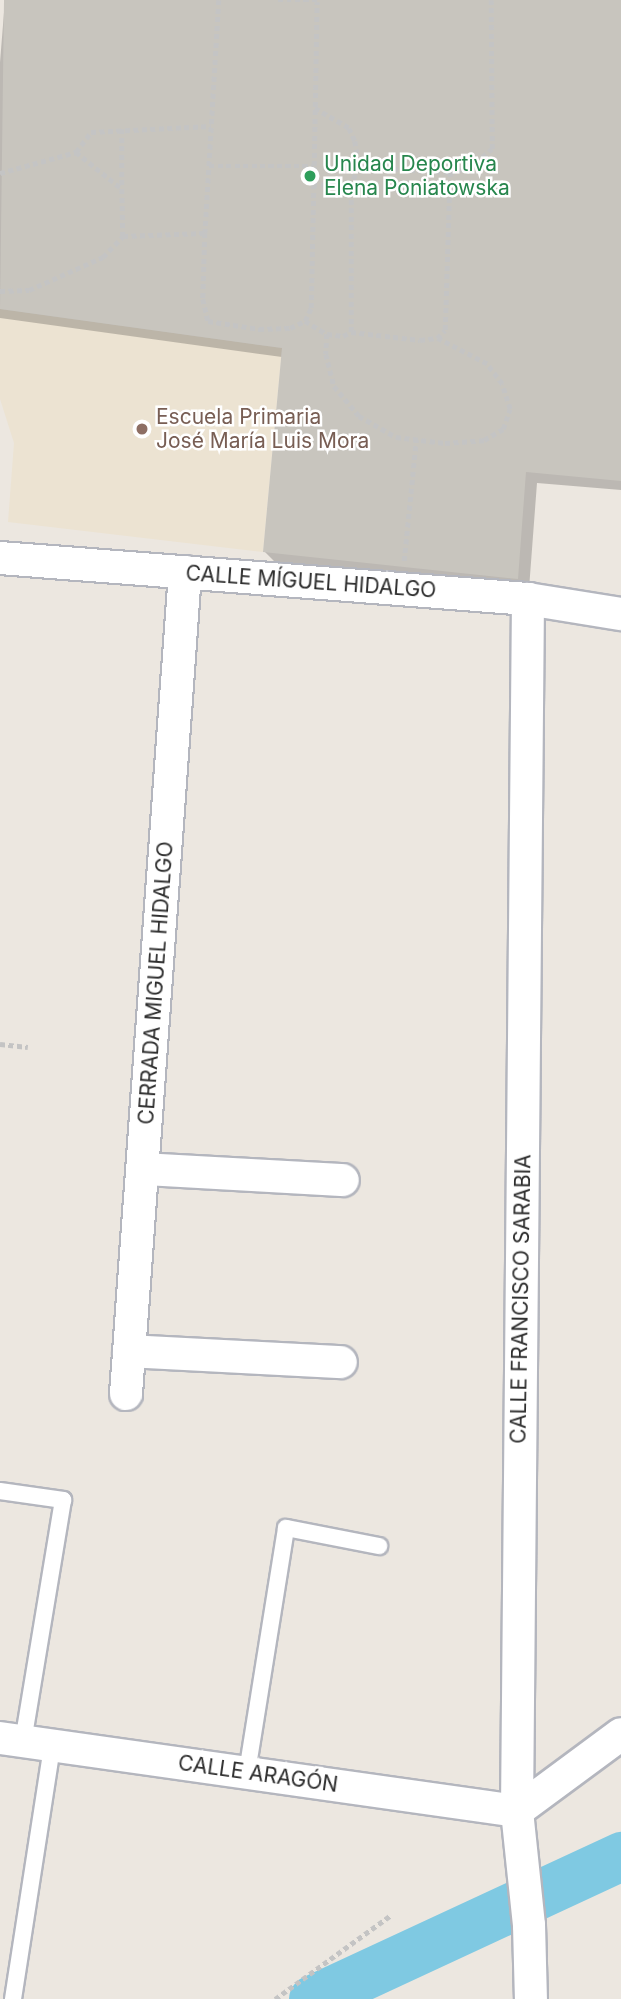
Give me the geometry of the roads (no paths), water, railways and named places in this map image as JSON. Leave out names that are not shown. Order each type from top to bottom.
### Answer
[{"type":"street","name":"CALLE MÍGUEL HIDALGO","points":[[0,558],[528,599],[621,614]]},
{"type":"street","name":"CERRADA MIGUEL HIDALGO","points":[[126,1394],[185,572]]},
{"type":"street","name":"CALLE FRANCISCO SARABIA","points":[[528,599],[519,1825],[529,1925],[531,1999]]},
{"type":"street","points":[[144,1169],[343,1180]]},
{"type":"street","points":[[130,1351],[341,1362]]},
{"type":"street","points":[[519,1825],[621,1734]]},
{"type":"street","name":"CALLE ARAGÓN","points":[[25,1742],[247,1772],[519,1825]]},
{"type":"lane","points":[[0,1491],[63,1500],[25,1742],[13,1999]]},
{"type":"lane","points":[[247,1772],[286,1528],[379,1546]]},
{"type":"waterway","points":[[313,1999],[621,1856]]},
{"type":"place","name":"Unidad Deportiva Elena Poniatowska","points":[[310,176]]},
{"type":"place","name":"Escuela Primaria José María Luis Mora","points":[[142,429]]}]
